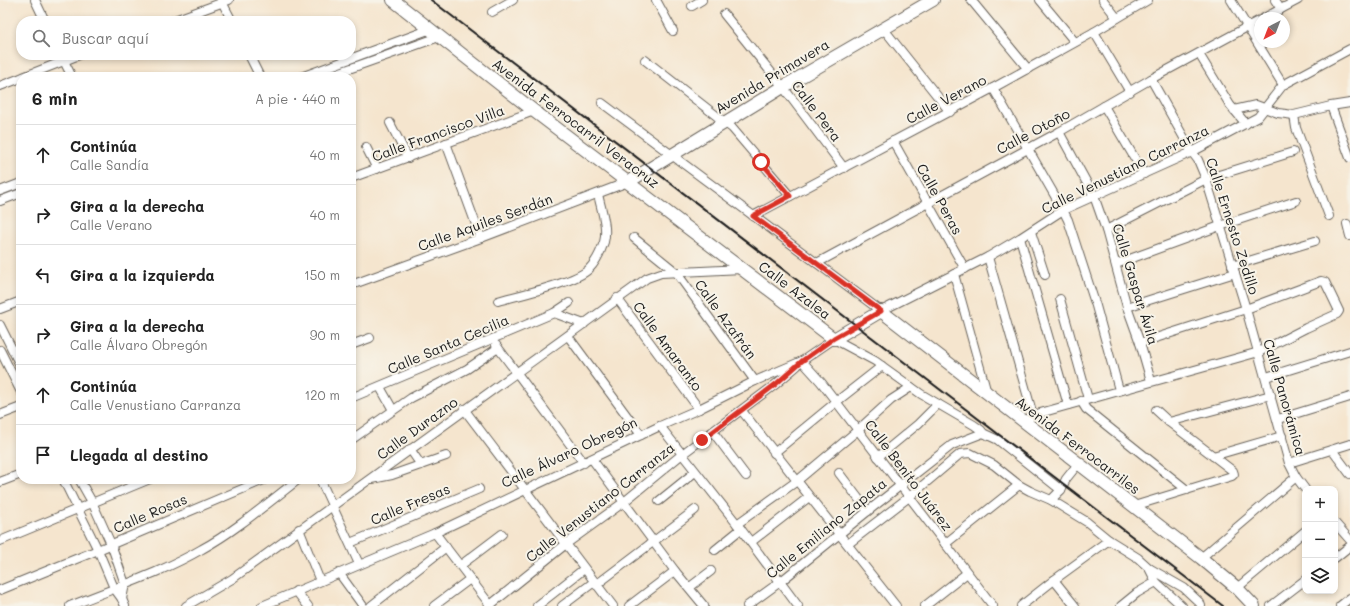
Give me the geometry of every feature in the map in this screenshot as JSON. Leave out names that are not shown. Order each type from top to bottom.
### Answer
[{"type":"street","points":[[35,0],[43,16]]},
{"type":"street","name":"Avenida Ferrocarril Veracruz","points":[[393,0],[534,112],[742,269]]},
{"type":"street","points":[[492,12],[513,0]]},
{"type":"street","points":[[656,0],[673,31]]},
{"type":"street","points":[[692,6],[702,0]]},
{"type":"street","name":"Avenida Primavera","points":[[628,182],[783,86],[933,0]]},
{"type":"street","points":[[971,0],[1028,69]]},
{"type":"street","points":[[1040,0],[1075,42]]},
{"type":"street","points":[[1103,0],[1117,18]]},
{"type":"street","name":"Calle Verano","points":[[753,216],[950,112],[1094,32],[1148,0]]},
{"type":"street","points":[[1231,0],[1283,86]]},
{"type":"street","points":[[1275,0],[1280,9]]},
{"type":"street","points":[[1275,12],[1298,0]]},
{"type":"street","points":[[185,16],[224,1],[230,16]]},
{"type":"street","name":"Calle Pera","points":[[724,14],[783,86],[844,168]]},
{"type":"street","name":"Calle Otoño","points":[[817,263],[1059,132],[1254,23]]},
{"type":"street","points":[[883,28],[950,112]]},
{"type":"street","points":[[1094,32],[1130,92]]},
{"type":"street","points":[[356,59],[435,33]]},
{"type":"street","points":[[338,72],[435,33]]},
{"type":"street","name":"Calle Venustiano Carranza","points":[[881,311],[988,257],[1031,232],[1063,210],[1192,152],[1246,124],[1258,117],[1283,86],[1350,49]]},
{"type":"street","points":[[1199,54],[1234,110],[1246,124]]},
{"type":"street","points":[[34,72],[59,60]]},
{"type":"street","points":[[64,60],[70,72]]},
{"type":"street","points":[[252,60],[258,72]]},
{"type":"street","points":[[316,72],[353,60]]},
{"type":"street","points":[[645,60],[732,128],[790,196]]},
{"type":"street","name":"Calle Ernesto Zedillo","points":[[1152,79],[1192,152],[1198,160],[1206,179],[1246,309]]},
{"type":"street","points":[[0,86],[16,80]]},
{"type":"street","points":[[993,88],[1068,220],[1096,306],[1120,390]]},
{"type":"street","points":[[602,103],[881,311]]},
{"type":"street","points":[[1234,110],[1256,105],[1278,113],[1294,115],[1350,103]]},
{"type":"street","points":[[1104,106],[1144,174]]},
{"type":"street","points":[[1331,106],[1350,158]]},
{"type":"street","name":"Calle Francisco Villa","points":[[356,176],[534,112]]},
{"type":"street","points":[[1294,115],[1296,128],[1329,216]]},
{"type":"street","points":[[390,123],[408,158]]},
{"type":"street","name":"Calle Gaspar Ávila","points":[[1059,132],[1094,196],[1106,230],[1127,307],[1140,342],[1151,381]]},
{"type":"street","name":"Calle Peras","points":[[893,141],[965,269]]},
{"type":"street","points":[[446,143],[481,238]]},
{"type":"street","points":[[366,147],[377,169]]},
{"type":"street","points":[[1106,230],[1206,179],[1293,152]]},
{"type":"street","name":"Calle Aquiles Serdán","points":[[356,282],[481,238],[628,182]]},
{"type":"street","points":[[0,191],[16,185]]},
{"type":"street","points":[[498,301],[577,277],[588,270],[597,257],[604,242],[604,222],[598,194]]},
{"type":"street","points":[[0,200],[16,195]]},
{"type":"street","points":[[1116,264],[1220,226],[1296,201]]},
{"type":"street","points":[[1347,224],[1350,236]]},
{"type":"street","points":[[1031,232],[1045,275]]},
{"type":"street","name":"Calle Azafrán","points":[[634,238],[676,272],[756,381]]},
{"type":"street","points":[[1020,238],[1068,405]]},
{"type":"street","points":[[1127,307],[1315,241]]},
{"type":"street","points":[[988,257],[1029,419],[1084,400],[1259,352],[1337,314],[1339,311],[1325,282],[1321,281],[1246,309],[1140,342]]},
{"type":"street","name":"Calle Azalea","points":[[584,324],[617,298],[647,278],[661,273],[742,269],[834,338]]},
{"type":"street","points":[[954,274],[988,394]]},
{"type":"street","name":"Calle Amaranto","points":[[617,298],[698,409]]},
{"type":"street","points":[[1060,299],[1086,409],[1187,490]]},
{"type":"street","points":[[0,309],[16,303]]},
{"type":"street","name":"Calle Santa Cecilia","points":[[356,396],[554,313],[570,303]]},
{"type":"street","name":"Calle Panorámica","points":[[1246,309],[1278,419],[1289,463],[1303,486]]},
{"type":"street","name":"Avenida Ferrocarriles","points":[[881,311],[988,394],[1029,419],[1078,464],[1201,558],[1237,588],[1254,606]]},
{"type":"street","name":"Calle Álvaro Obregón","points":[[262,606],[435,532],[756,381],[802,361],[834,338],[881,311]]},
{"type":"street","points":[[554,313],[584,324]]},
{"type":"street","name":"Calle Durazno","points":[[186,606],[232,579],[584,324]]},
{"type":"street","points":[[0,325],[16,356]]},
{"type":"street","points":[[568,336],[641,435]]},
{"type":"street","points":[[356,341],[370,338]]},
{"type":"street","points":[[834,338],[875,361],[911,387],[974,425],[983,433],[998,440],[1061,490]]},
{"type":"street","points":[[492,339],[584,462]]},
{"type":"street","points":[[356,436],[410,398],[468,368],[498,348]]},
{"type":"street","points":[[0,350],[16,382]]},
{"type":"street","points":[[1266,377],[1350,352]]},
{"type":"street","name":"Calle Venustiano Carranza","points":[[490,606],[566,544],[624,502],[681,455],[776,384],[802,361]]},
{"type":"street","name":"Calle Benito Juárez","points":[[802,361],[858,430],[990,603]]},
{"type":"street","points":[[774,452],[882,366]]},
{"type":"street","points":[[380,387],[393,410]]},
{"type":"street","points":[[715,550],[739,526],[797,481],[891,400],[911,387]]},
{"type":"street","points":[[1169,422],[1271,395]]},
{"type":"street","points":[[1278,419],[1350,397]]},
{"type":"street","points":[[878,457],[918,424],[938,404]]},
{"type":"street","points":[[0,415],[16,409]]},
{"type":"street","points":[[464,410],[566,544],[595,583],[609,605]]},
{"type":"street","points":[[742,410],[896,606]]},
{"type":"street","points":[[1134,506],[1232,476],[1234,474],[1233,471],[1169,422],[1156,410]]},
{"type":"street","points":[[660,426],[681,455],[739,526],[798,606]]},
{"type":"street","points":[[713,432],[746,476]]},
{"type":"street","name":"Calle Emiliano Zapata","points":[[747,606],[780,582],[952,445],[983,433]]},
{"type":"street","points":[[1213,456],[1282,436]]},
{"type":"street","points":[[1289,463],[1350,444]]},
{"type":"street","points":[[410,449],[421,465]]},
{"type":"street","points":[[1332,450],[1350,474]]},
{"type":"street","points":[[848,544],[909,497],[960,454],[970,452],[994,465],[1019,485],[1051,500],[1087,522],[1109,540],[1138,558],[1149,568],[1184,588],[1200,603],[1201,606]]},
{"type":"street","points":[[368,480],[392,475],[446,456]]},
{"type":"street","points":[[592,458],[675,571],[690,587],[704,606]]},
{"type":"street","points":[[1051,500],[1061,490],[1066,479],[1078,464]]},
{"type":"street","points":[[659,501],[695,472]]},
{"type":"street","points":[[839,473],[868,511]]},
{"type":"street","points":[[0,482],[16,476]]},
{"type":"street","points":[[1201,558],[1296,477]]},
{"type":"street","points":[[65,484],[76,509],[98,550],[114,588],[124,602]]},
{"type":"street","points":[[81,484],[92,502],[111,544],[125,584],[124,602]]},
{"type":"street","points":[[0,540],[137,484]]},
{"type":"street","name":"Calle Rosas","points":[[0,590],[98,550],[245,484]]},
{"type":"street","points":[[70,606],[188,557],[213,543],[292,484]]},
{"type":"street","points":[[322,484],[359,564]]},
{"type":"street","points":[[945,544],[1019,485]]},
{"type":"street","name":"Calle Fresas","points":[[350,543],[479,488]]},
{"type":"street","points":[[751,542],[809,497]]},
{"type":"street","points":[[562,606],[654,542],[696,510]]},
{"type":"street","points":[[1338,526],[1350,540]]},
{"type":"street","points":[[299,529],[320,581]]},
{"type":"street","points":[[435,532],[490,606]]},
{"type":"street","points":[[461,565],[502,534]]},
{"type":"street","points":[[1237,588],[1302,534]]},
{"type":"street","points":[[1020,606],[1109,540]]},
{"type":"street","points":[[371,606],[446,546]]},
{"type":"street","points":[[1338,556],[1350,546]]},
{"type":"street","points":[[1149,568],[1156,582],[1181,606]]},
{"type":"street","points":[[537,606],[584,569]]},
{"type":"street","points":[[630,606],[675,571]]},
{"type":"street","points":[[690,587],[711,571]]},
{"type":"street","points":[[925,606],[967,573]]},
{"type":"street","points":[[339,574],[363,606]]},
{"type":"street","points":[[434,606],[470,579]]},
{"type":"street","points":[[1054,580],[1076,606]]},
{"type":"street","points":[[1120,606],[1137,593],[1156,582]]},
{"type":"street","points":[[1271,606],[1302,582]]},
{"type":"street","points":[[296,591],[308,606]]},
{"type":"street","points":[[1340,606],[1350,598]]},
{"type":"street","points":[[981,606],[990,603]]},
{"type":"railway","points":[[431,0],[1223,606]]},
{"type":"route","points":[[702,440],[776,384],[802,361],[820,350],[834,338],[881,311],[753,216],[790,196],[761,162]]}]
